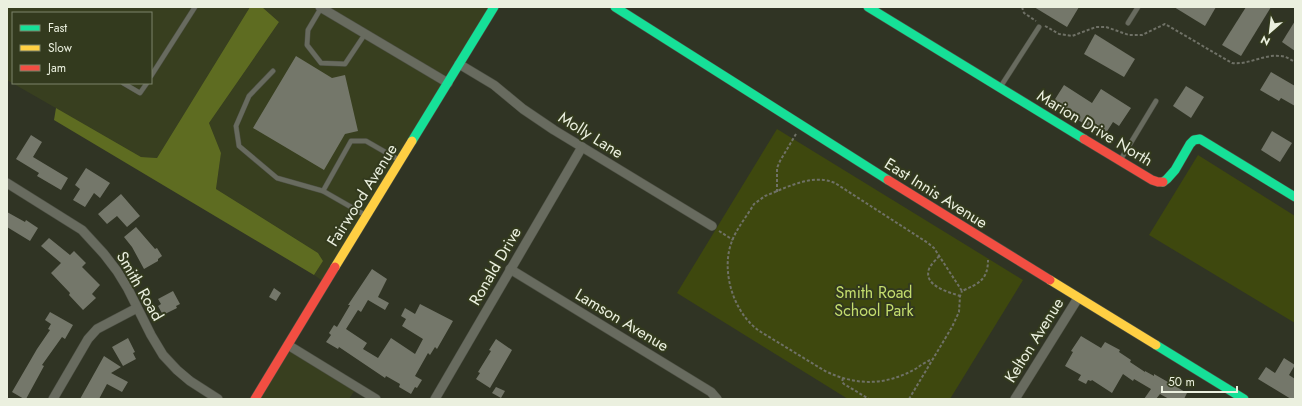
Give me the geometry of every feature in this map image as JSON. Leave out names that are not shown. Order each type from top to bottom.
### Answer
[{"type":"street","points":[[320,7],[448,82]]},
{"type":"street","name":"Fairwood Avenue","points":[[255,399],[494,7]]},
{"type":"street","name":"East Innis Avenue","points":[[615,7],[801,126],[1244,399]]},
{"type":"street","name":"Marion Drive North","points":[[868,7],[879,10],[1000,88],[1152,180],[1158,182],[1165,181],[1170,176],[1190,144],[1194,140],[1200,139],[1295,197]]},
{"type":"street","name":"Molly Lane","points":[[459,64],[494,85],[523,109],[582,147],[712,226]]},
{"type":"street","name":"Ronald Drive","points":[[435,399],[582,147]]},
{"type":"street","name":"Smith Road","points":[[7,183],[82,230],[117,271],[128,289],[150,335],[163,355],[190,381],[218,399]]},
{"type":"street","name":"Lamson Avenue","points":[[510,269],[711,392],[717,399]]},
{"type":"street","name":"Kelton Avenue","points":[[1015,399],[1078,298]]},
{"type":"street","points":[[52,399],[88,339],[97,329],[137,308]]},
{"type":"street","points":[[288,345],[376,399]]},
{"type":"lane","points":[[152,74],[195,7]]},
{"type":"lane","points":[[320,7],[308,30],[307,45],[321,63],[345,64],[365,34]]},
{"type":"lane","points":[[1128,23],[1138,7]]},
{"type":"lane","points":[[1000,88],[1039,27]]},
{"type":"lane","points":[[273,71],[249,96],[236,126],[238,146],[277,178],[323,191],[366,216]]},
{"type":"lane","points":[[125,84],[140,93],[146,84]]},
{"type":"lane","points":[[1120,161],[1156,101]]},
{"type":"lane","points":[[323,191],[351,141],[366,141],[400,161]]},
{"type":"path","points":[[1022,7],[1024,13],[1059,34],[1072,36],[1096,27],[1106,27],[1129,35],[1142,35],[1165,24],[1232,63],[1241,64],[1271,56],[1281,56],[1295,62]]},
{"type":"path","points":[[777,192],[777,168],[782,156],[801,126]]},
{"type":"path","points":[[930,360],[917,368],[892,379],[860,382],[843,378],[825,370],[761,332],[753,327],[743,315],[736,303],[729,280],[728,261],[733,240],[754,204],[765,196],[808,181],[823,179],[829,181],[934,248],[962,291]]},
{"type":"path","points":[[712,226],[733,240]]},
{"type":"path","points":[[939,256],[929,269],[928,274],[930,281],[942,290],[960,296]]},
{"type":"path","points":[[910,398],[952,327],[959,312],[960,296],[962,291],[978,284],[982,280],[988,267],[988,260]]},
{"type":"path","points":[[843,378],[842,382],[844,384],[869,399]]},
{"type":"shaded area","points":[[7,7],[250,7],[157,158],[141,157],[14,84],[152,84],[152,12],[12,12],[12,83],[7,80]]},
{"type":"shaded area","points":[[262,7],[496,7],[327,284],[314,275],[323,261],[318,253],[216,189],[221,153],[209,123],[279,22]]},
{"type":"shaded area","points":[[287,348],[355,390],[349,399],[256,399]]},
{"type":"green space","points":[[250,7],[262,7],[279,22],[209,123],[221,153],[216,189],[318,253],[323,261],[314,275],[54,120],[56,108],[141,157],[157,158]]},
{"type":"green space","name":"Smith Road School Park","points":[[777,129],[1023,280],[950,399],[848,399],[677,293]]},
{"type":"green space","points":[[1198,155],[1295,216],[1295,323],[1149,235]]},
{"type":"building","points":[[1034,7],[1079,7],[1067,27]]},
{"type":"building","points":[[1174,7],[1216,7],[1205,26]]},
{"type":"building","points":[[1246,7],[1271,7],[1241,56],[1222,45]]},
{"type":"building","points":[[1295,21],[1295,51],[1282,42]]},
{"type":"building","points":[[1095,34],[1135,59],[1124,77],[1084,54]]},
{"type":"building","points":[[296,56],[332,78],[345,75],[358,131],[345,134],[324,170],[253,128]]},
{"type":"building","points":[[1271,72],[1295,86],[1295,106],[1281,98],[1279,101],[1260,90]]},
{"type":"building","points":[[1064,85],[1092,103],[1101,89],[1131,108],[1119,126],[1113,122],[1104,136],[1052,104]]},
{"type":"building","points":[[1186,86],[1204,97],[1191,118],[1173,106]]},
{"type":"building","points":[[1272,131],[1292,143],[1280,162],[1261,150]]},
{"type":"building","points":[[31,135],[42,142],[33,157],[68,178],[61,190],[37,176],[39,173],[16,159]]},
{"type":"building","points":[[86,168],[110,183],[100,198],[94,193],[85,207],[73,200],[80,189],[75,185]]},
{"type":"building","points":[[121,194],[140,216],[127,227],[117,216],[107,224],[98,214]]},
{"type":"building","points":[[7,212],[25,222],[26,220],[38,228],[30,241],[7,227]]},
{"type":"building","points":[[136,227],[155,249],[157,248],[162,256],[158,259],[158,261],[144,269],[132,247],[124,237]]},
{"type":"building","points":[[49,238],[70,255],[74,251],[86,263],[82,267],[100,285],[92,294],[96,298],[83,310],[69,295],[70,293],[51,273],[61,263],[41,246]]},
{"type":"building","points":[[372,269],[387,279],[378,297],[389,303],[385,310],[368,300],[361,312],[358,310],[346,329],[367,343],[363,349],[378,358],[391,338],[415,354],[423,339],[402,326],[406,319],[401,316],[405,308],[415,314],[420,304],[453,321],[437,349],[435,347],[430,355],[428,353],[415,376],[422,380],[411,394],[399,387],[400,384],[386,376],[385,378],[339,347],[338,349],[326,342],[331,335],[329,333],[334,325],[337,327],[350,305],[348,305]]},
{"type":"building","points":[[274,288],[281,293],[276,301],[269,297]]},
{"type":"building","points":[[173,291],[180,304],[176,306],[177,308],[163,315],[158,306],[161,304],[158,299]]},
{"type":"building","points":[[50,312],[73,325],[65,339],[62,337],[42,365],[44,366],[26,399],[24,399],[12,392],[50,330],[48,329],[51,324],[45,320]]},
{"type":"building","points":[[1081,336],[1101,348],[1105,342],[1120,350],[1119,352],[1131,360],[1130,362],[1145,372],[1154,376],[1154,374],[1187,393],[1184,399],[1169,399],[1160,394],[1156,399],[1144,399],[1151,389],[1134,379],[1133,381],[1123,374],[1112,393],[1092,380],[1088,380],[1086,384],[1078,380],[1081,375],[1065,366],[1073,352],[1071,351]]},
{"type":"building","points":[[128,338],[135,352],[133,353],[136,359],[123,366],[112,347]]},
{"type":"building","points":[[496,339],[512,350],[490,388],[476,379],[480,373],[478,372],[491,351],[489,350]]},
{"type":"building","points":[[104,356],[121,367],[111,373],[128,382],[122,392],[107,384],[99,399],[80,399]]},
{"type":"building","points":[[1284,358],[1295,365],[1289,375],[1295,379],[1295,399],[1291,399],[1258,379],[1266,367],[1275,373]]},
{"type":"building","points":[[496,387],[505,391],[501,398],[492,393]]},
{"type":"traffic: fast","points":[[412,141],[494,7]]},
{"type":"traffic: fast","points":[[615,7],[888,180]]},
{"type":"traffic: fast","points":[[868,7],[1084,139]]},
{"type":"traffic: fast","points":[[1163,182],[1175,170],[1190,144],[1194,140],[1200,139],[1295,197]]},
{"type":"traffic: fast","points":[[1156,345],[1244,399]]},
{"type":"traffic: slow","points":[[335,267],[412,141]]},
{"type":"traffic: slow","points":[[1050,280],[1156,345]]},
{"type":"traffic: jam","points":[[1084,139],[1152,180],[1163,182]]},
{"type":"traffic: jam","points":[[888,180],[1050,280]]},
{"type":"traffic: jam","points":[[255,399],[335,267]]}]
